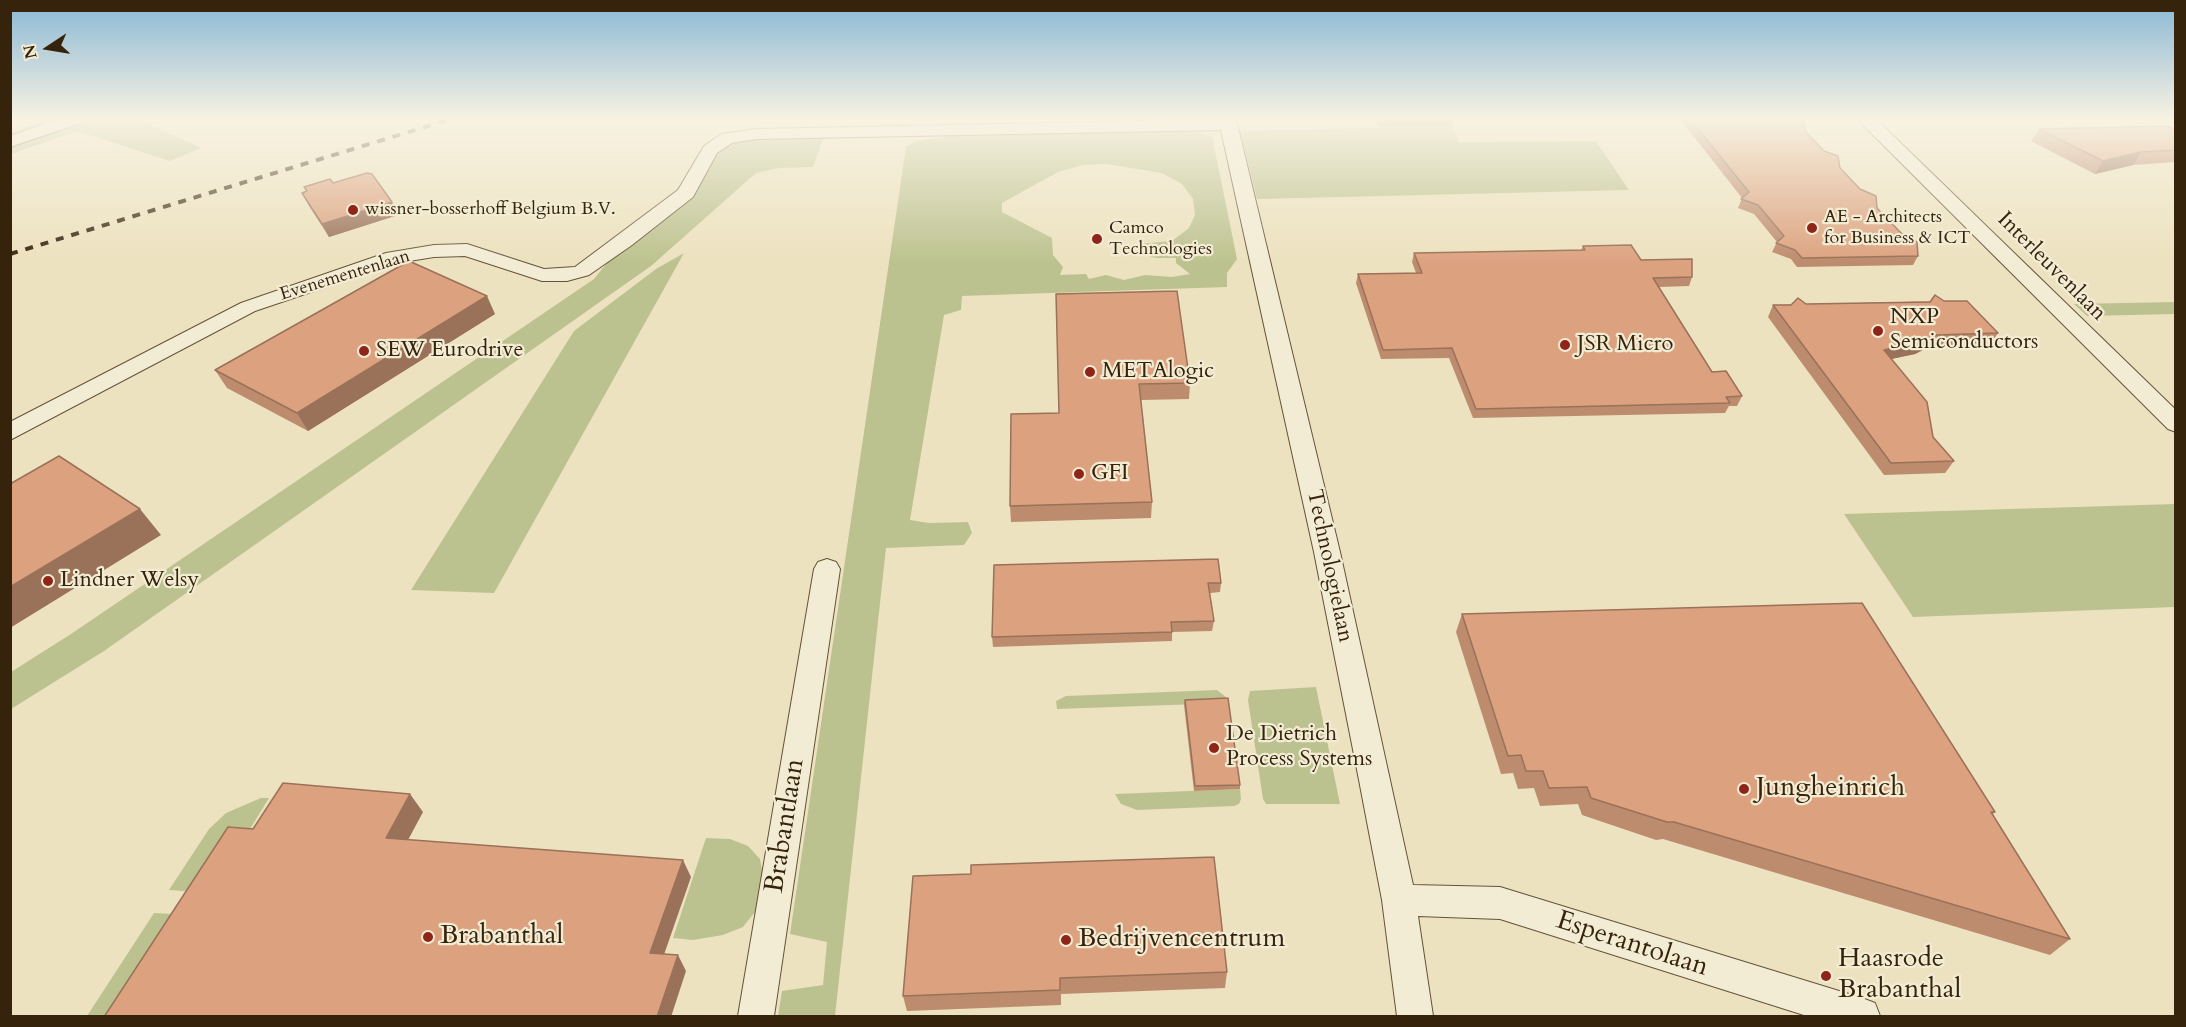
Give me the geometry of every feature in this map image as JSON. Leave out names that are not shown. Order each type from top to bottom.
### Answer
[{"type":"street","name":"Evenementenlaan","points":[[10,432],[248,307],[393,257],[434,251],[467,250],[542,275],[567,275],[582,271],[625,241],[686,193],[701,167]]},
{"type":"street","name":"Technologielaan","points":[[1237,167],[1327,552],[1399,900],[1414,1017]]},
{"type":"street","name":"Interleuvenlaan","points":[[1915,167],[2175,424]]},
{"type":"street","name":"Brabantlaan","points":[[756,1017],[827,569]]},
{"type":"street","name":"Esperantolaan","points":[[1399,900],[1500,903],[1862,1017]]},
{"type":"street","points":[[1400,1017],[1408,978]]},
{"type":"green space","points":[[705,167],[813,167],[779,168],[756,173],[651,266],[104,651],[11,709],[11,672],[71,634],[594,279],[625,241],[686,193]]},
{"type":"green space","points":[[903,167],[1076,167],[1058,172],[1002,203],[1002,212],[1052,238],[1053,255],[1063,267],[1060,275],[1086,274],[1089,279],[1106,275],[1124,280],[1145,275],[1172,277],[1190,274],[1176,263],[1176,258],[1156,258],[1144,255],[1137,250],[1137,244],[1172,241],[1189,228],[1195,215],[1193,199],[1182,184],[1162,173],[1124,167],[1218,167],[1237,259],[1227,273],[1227,287],[962,296],[961,310],[944,315],[910,520],[929,523],[968,522],[972,533],[964,545],[886,548],[835,1016],[778,1016],[782,991],[823,985],[827,942],[790,934]]},
{"type":"green space","points":[[1249,167],[1613,167],[1629,190],[1257,199]]},
{"type":"green space","points":[[684,253],[494,593],[411,590],[574,331],[656,269]]},
{"type":"green space","points":[[2175,302],[2175,314],[2087,316],[2074,304]]},
{"type":"green space","points":[[2175,504],[2175,607],[1913,617],[1844,514]]},
{"type":"green space","points":[[1316,687],[1340,804],[1266,804],[1263,799],[1248,700],[1250,691]]},
{"type":"green space","points":[[1217,690],[1226,697],[1227,703],[1057,709],[1056,701],[1066,696]]},
{"type":"green space","points":[[1240,789],[1241,799],[1239,804],[1234,806],[1137,810],[1121,804],[1115,794]]},
{"type":"green space","points":[[261,798],[269,798],[211,893],[169,890],[209,829],[226,813]]},
{"type":"green space","points":[[706,838],[730,839],[748,846],[760,859],[764,882],[758,908],[743,927],[723,935],[693,940],[673,938]]},
{"type":"green space","points":[[154,913],[196,915],[133,1016],[87,1016]]},
{"type":"building","name":"AE - Architects for Business & ICT","points":[[1729,167],[1840,167],[1860,189],[1876,196],[1877,208],[1902,234],[1917,242],[1918,256],[1802,258],[1795,250],[1776,243],[1784,236],[1758,205],[1741,199],[1749,192]]},
{"type":"building","points":[[367,173],[372,174],[392,202],[322,224],[302,193],[307,191],[304,187],[330,179],[333,183]]},
{"type":"building","name":"JSR Micro","points":[[1631,245],[1641,260],[1692,259],[1692,277],[1653,278],[1712,372],[1726,371],[1742,396],[1726,397],[1730,403],[1476,409],[1452,348],[1383,350],[1358,274],[1422,273],[1414,253],[1585,250],[1583,246]]},
{"type":"building","name":"SEW Eurodrive","points":[[409,261],[487,296],[297,413],[215,370]]},
{"type":"building","points":[[1177,291],[1190,383],[1139,384],[1152,502],[1010,506],[1011,414],[1059,413],[1056,294]]},
{"type":"building","points":[[1935,295],[1944,301],[1967,301],[1998,333],[1936,335],[1922,342],[1884,350],[1927,402],[1933,437],[1954,461],[1891,463],[1773,305],[1791,305],[1798,298],[1806,304],[1930,302]]},
{"type":"building","points":[[59,456],[140,509],[10,587],[10,484]]},
{"type":"building","points":[[1218,559],[1221,583],[1208,583],[1214,621],[1171,622],[1172,632],[992,637],[994,565]]},
{"type":"building","name":"Jungheinrich","points":[[1862,603],[1995,812],[1991,812],[2070,939],[1674,822],[1667,822],[1591,798],[1587,787],[1549,788],[1543,771],[1526,771],[1521,755],[1508,756],[1462,614]]},
{"type":"building","name":"De Dietrich Process Systems","points":[[1228,698],[1240,785],[1195,786],[1185,700]]},
{"type":"building","name":"Brabanthal","points":[[283,783],[410,794],[386,838],[683,860],[650,953],[678,955],[657,1017],[104,1017],[228,827],[253,829]]},
{"type":"building","name":"Bedrijvencentrum","points":[[1214,857],[1227,972],[1060,978],[1060,990],[903,996],[913,876],[971,874],[971,865]]},
{"type":"railway","points":[[10,254],[294,167]]},
{"type":"place","name":"wissner-bosserhoff Belgium B.V.","points":[[353,210]]},
{"type":"place","name":"AE - Architects for Business & ICT","points":[[1812,228]]},
{"type":"place","name":"Camco Technologies","points":[[1097,239]]},
{"type":"place","name":"NXP Semiconductors","points":[[1878,331]]},
{"type":"place","name":"JSR Micro","points":[[1565,345]]},
{"type":"place","name":"SEW Eurodrive","points":[[364,351]]},
{"type":"place","name":"METAlogic","points":[[1090,372]]},
{"type":"place","name":"GFI","points":[[1079,474]]},
{"type":"place","name":"Lindner Welsy","points":[[48,581]]},
{"type":"place","name":"De Dietrich Process Systems","points":[[1214,748]]},
{"type":"place","name":"Jungheinrich","points":[[1744,789]]},
{"type":"place","name":"Brabanthal","points":[[428,937]]},
{"type":"place","name":"Bedrijvencentrum","points":[[1066,940]]},
{"type":"place","name":"Haasrode Brabanthal","points":[[1826,976]]}]
